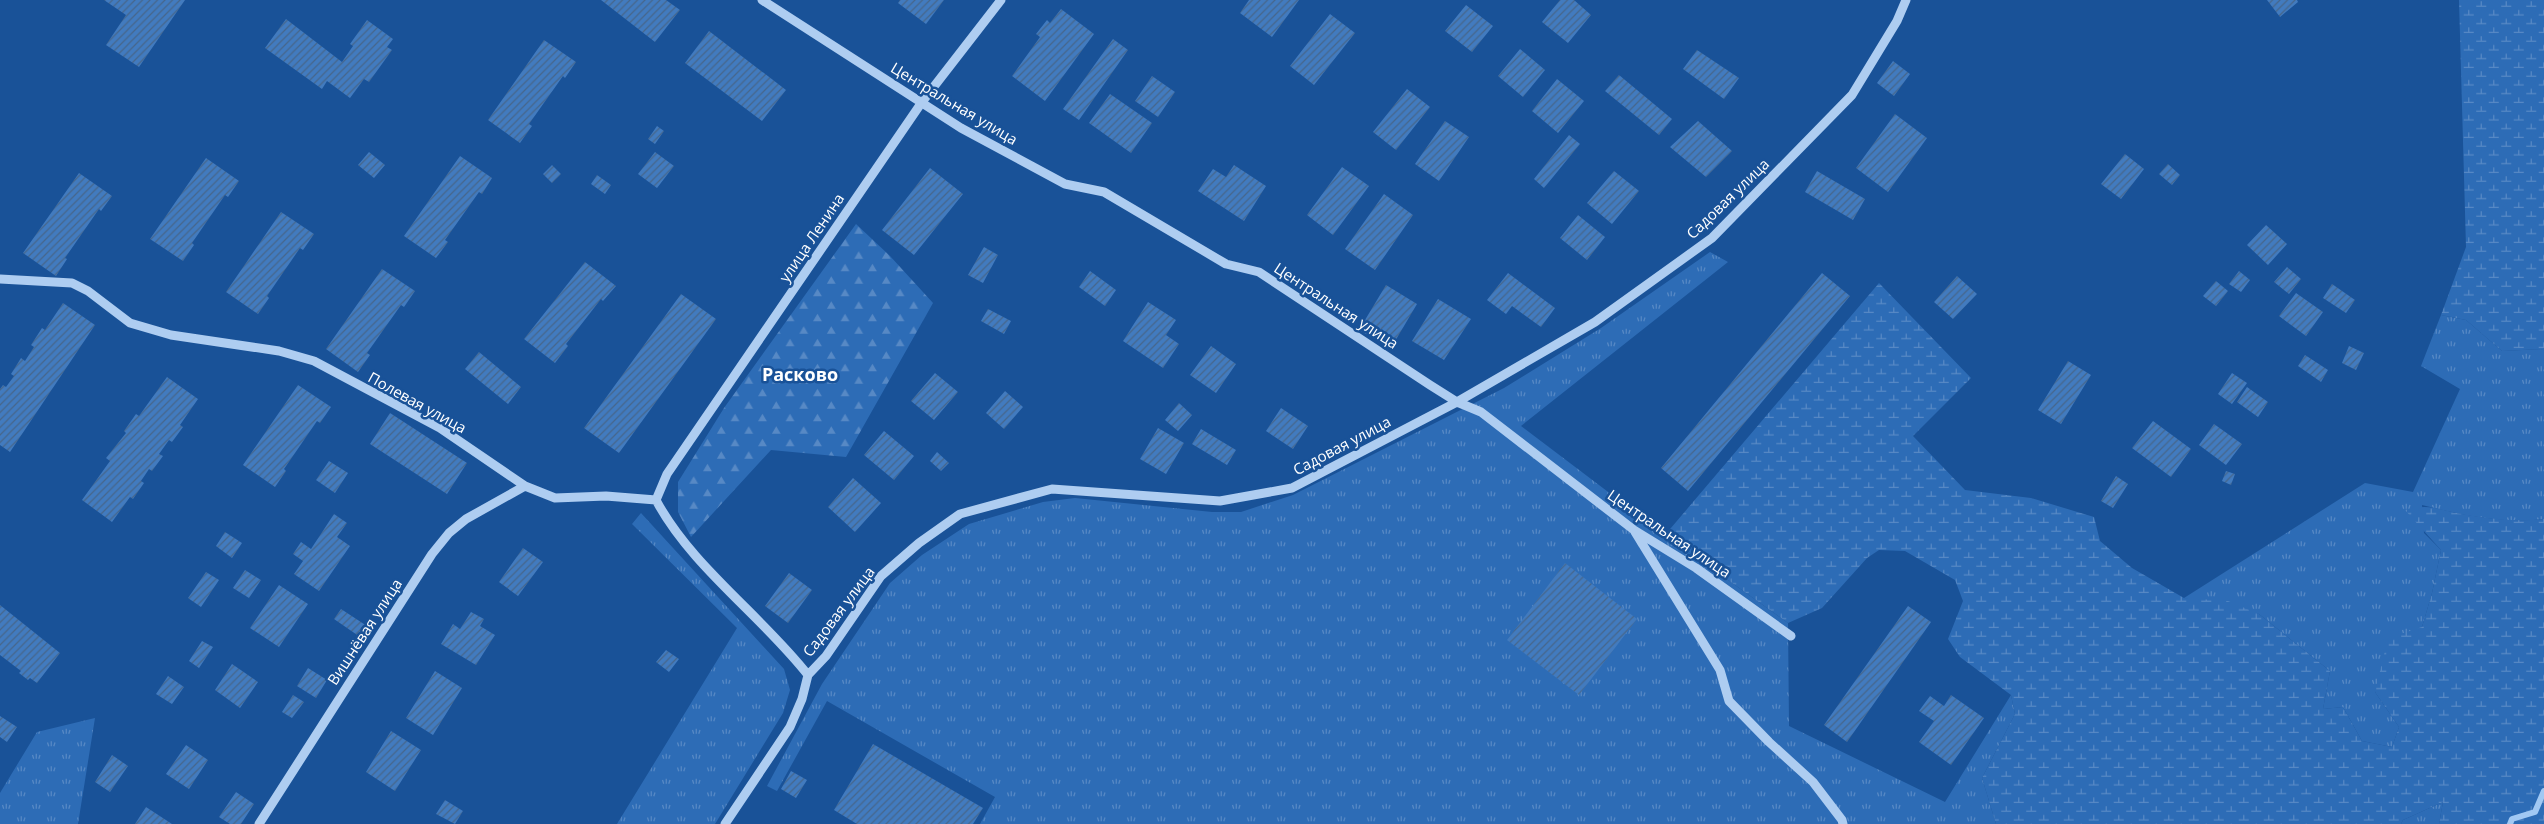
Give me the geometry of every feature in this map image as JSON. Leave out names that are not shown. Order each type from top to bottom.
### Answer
[{"type":"street","name":"Центральная улица","points":[[762,0],[961,128],[1065,184],[1104,192],[1226,264],[1260,272],[1457,402],[1481,412],[1634,530],[1696,568],[1791,636]]},
{"type":"street","name":"улица Ленина","points":[[656,500],[666,474],[922,102],[1001,0]]},
{"type":"street","name":"Садовая улица","points":[[725,824],[790,727],[802,699],[808,675],[826,656],[881,576],[919,543],[960,514],[1052,489],[1220,501],[1292,488],[1457,402],[1595,322],[1712,238],[1852,94],[1896,21],[1906,0]]},
{"type":"street","name":"Полевая улица","points":[[0,279],[72,283],[88,291],[130,323],[171,335],[279,351],[314,361],[440,428],[525,486],[555,498],[606,496],[656,500]]},
{"type":"street","name":"Вишнёвая улица","points":[[259,824],[432,554],[449,533],[466,519],[525,486]]},
{"type":"street","points":[[656,500],[682,542],[784,645],[808,675]]},
{"type":"street","points":[[1634,530],[1720,670],[1729,701],[1769,742],[1813,782],[1842,820],[1843,824]]},
{"type":"green space","points":[[2459,0],[2544,0],[2544,349],[2502,351],[2466,320],[2441,315],[2466,247]]},
{"type":"green space","points":[[856,224],[890,256],[933,303],[846,457],[771,450],[691,537],[678,512],[678,482],[724,408]]},
{"type":"green space","points":[[1710,252],[1728,262],[1521,426],[1665,535],[1788,623],[1789,726],[1945,802],[2011,695],[2015,714],[1982,778],[1996,824],[980,824],[995,797],[827,701],[777,791],[767,786],[822,684],[890,583],[922,555],[969,524],[1043,502],[1075,498],[1212,512],[1241,512],[1293,495],[1504,388],[1601,328]]},
{"type":"green space","points":[[1879,283],[1971,378],[1913,436],[1965,490],[2031,498],[2094,517],[2100,541],[2132,568],[2184,598],[2228,601],[2259,614],[2330,671],[2323,709],[2343,707],[2362,741],[2392,747],[2399,727],[2375,692],[2388,638],[2422,627],[2432,593],[2441,550],[2405,510],[2428,507],[2492,519],[2544,519],[2544,824],[2439,824],[2443,802],[2403,820],[2401,824],[1996,824],[1982,778],[2015,714],[2011,695],[1960,657],[1948,639],[1963,601],[1955,580],[1905,551],[1879,550],[1867,558],[1822,608],[1788,623],[1665,535]]},
{"type":"green space","points":[[2441,315],[2466,320],[2502,351],[2544,349],[2544,519],[2497,519],[2467,515],[2422,505],[2424,533],[2441,550],[2432,593],[2422,627],[2375,692],[2399,727],[2392,747],[2362,741],[2343,707],[2323,709],[2330,671],[2259,614],[2184,598],[2365,483],[2413,492],[2460,389],[2421,366]]},
{"type":"green space","points":[[641,513],[784,669],[790,690],[783,713],[715,824],[617,824],[737,628],[632,524]]},
{"type":"green space","points":[[95,718],[78,824],[0,824],[0,793],[37,732]]},
{"type":"green space","points":[[2443,802],[2439,824],[2401,824],[2403,820]]},
{"type":"building","points":[[104,0],[185,0],[139,67],[106,45],[126,15]]},
{"type":"building","points":[[601,0],[666,0],[680,10],[655,42]]},
{"type":"building","points":[[900,0],[944,0],[926,24],[898,3]]},
{"type":"building","points":[[1249,0],[1299,0],[1272,37],[1240,13]]},
{"type":"building","points":[[1560,0],[1574,0],[1591,15],[1568,43],[1542,22]]},
{"type":"building","points":[[2267,0],[2297,0],[2298,2],[2280,17]]},
{"type":"building","points":[[1466,5],[1493,26],[1472,52],[1445,31]]},
{"type":"building","points":[[1061,9],[1094,34],[1045,101],[1012,76],[1040,37],[1036,34],[1047,20],[1050,23]]},
{"type":"building","points":[[1330,14],[1355,33],[1314,85],[1290,66]]},
{"type":"building","points":[[286,19],[342,62],[353,46],[350,44],[367,20],[393,39],[387,47],[392,50],[369,82],[364,79],[350,98],[327,81],[322,89],[265,48]]},
{"type":"building","points":[[709,31],[786,90],[762,121],[685,63]]},
{"type":"building","points":[[1113,39],[1128,50],[1079,120],[1063,109]]},
{"type":"building","points":[[544,40],[576,62],[565,78],[563,76],[529,124],[532,126],[520,143],[488,120]]},
{"type":"building","points":[[1520,49],[1545,70],[1523,97],[1498,76]]},
{"type":"building","points":[[1697,50],[1739,78],[1724,99],[1683,69]]},
{"type":"building","points":[[1893,61],[1910,74],[1894,96],[1877,83]]},
{"type":"building","points":[[1619,75],[1672,119],[1659,135],[1605,91]]},
{"type":"building","points":[[1152,76],[1175,92],[1158,117],[1135,101]]},
{"type":"building","points":[[1557,79],[1584,101],[1558,133],[1532,111]]},
{"type":"building","points":[[1407,89],[1430,107],[1396,150],[1373,132]]},
{"type":"building","points":[[1110,94],[1152,123],[1131,153],[1089,123]]},
{"type":"building","points":[[1895,114],[1927,138],[1888,192],[1856,168]]},
{"type":"building","points":[[1445,121],[1469,137],[1439,181],[1415,164]]},
{"type":"building","points":[[1698,121],[1732,151],[1706,177],[1670,147]]},
{"type":"building","points":[[657,126],[664,131],[655,144],[648,139]]},
{"type":"building","points":[[1569,135],[1580,144],[1544,188],[1534,179]]},
{"type":"building","points":[[369,152],[385,165],[374,178],[358,165]]},
{"type":"building","points":[[655,152],[674,166],[657,188],[638,174]]},
{"type":"building","points":[[2125,154],[2144,169],[2121,199],[2101,184]]},
{"type":"building","points":[[460,156],[492,178],[482,194],[479,192],[445,240],[448,242],[436,258],[404,236]]},
{"type":"building","points":[[206,158],[239,181],[228,197],[225,195],[192,243],[194,245],[183,261],[150,239]]},
{"type":"building","points":[[2168,164],[2180,175],[2172,185],[2159,174]]},
{"type":"building","points":[[552,165],[561,174],[552,183],[543,174]]},
{"type":"building","points":[[1234,165],[1266,186],[1244,221],[1198,191],[1213,169],[1226,177]]},
{"type":"building","points":[[1342,167],[1369,186],[1333,235],[1307,215]]},
{"type":"building","points":[[930,168],[963,194],[914,255],[882,230]]},
{"type":"building","points":[[1614,171],[1639,191],[1612,224],[1587,203]]},
{"type":"building","points":[[1817,171],[1865,199],[1853,220],[1805,192]]},
{"type":"building","points":[[79,173],[112,196],[101,211],[99,209],[65,258],[67,259],[56,276],[23,253]]},
{"type":"building","points":[[597,175],[611,185],[605,194],[591,184]]},
{"type":"building","points":[[1384,194],[1413,215],[1375,270],[1345,249]]},
{"type":"building","points":[[281,212],[314,234],[303,250],[300,248],[267,296],[269,298],[258,314],[226,292]]},
{"type":"building","points":[[1578,215],[1605,237],[1587,260],[1560,238]]},
{"type":"building","points":[[2266,225],[2287,244],[2268,265],[2247,245]]},
{"type":"building","points":[[984,247],[998,255],[983,283],[968,275]]},
{"type":"building","points":[[585,262],[616,286],[603,301],[601,299],[566,344],[568,346],[555,363],[524,339]]},
{"type":"building","points":[[2287,267],[2301,279],[2289,294],[2274,282]]},
{"type":"building","points":[[382,269],[415,291],[404,307],[401,305],[367,353],[370,355],[358,372],[326,349]]},
{"type":"building","points":[[1090,271],[1116,290],[1105,306],[1079,287]]},
{"type":"building","points":[[2239,271],[2250,280],[2241,292],[2229,284]]},
{"type":"building","points":[[1508,273],[1555,308],[1541,327],[1512,306],[1506,314],[1487,300]]},
{"type":"building","points":[[1822,273],[1850,296],[1688,491],[1661,468]]},
{"type":"building","points":[[1957,276],[1977,294],[1953,319],[1934,302]]},
{"type":"building","points":[[2216,281],[2228,291],[2216,306],[2203,296]]},
{"type":"building","points":[[2332,284],[2355,300],[2346,313],[2323,298]]},
{"type":"building","points":[[1386,285],[1417,304],[1391,348],[1359,330]]},
{"type":"building","points":[[2296,293],[2323,312],[2306,336],[2279,316]]},
{"type":"building","points":[[681,294],[716,319],[619,453],[584,428]]},
{"type":"building","points":[[1438,299],[1471,319],[1444,360],[1412,341]]},
{"type":"building","points":[[1148,302],[1176,320],[1166,335],[1179,344],[1163,368],[1123,341]]},
{"type":"building","points":[[63,303],[95,325],[10,452],[0,445],[0,389],[3,385],[6,387],[14,376],[11,374],[21,358],[25,361],[34,347],[31,345],[42,328],[45,330]]},
{"type":"building","points":[[988,309],[1011,321],[1004,334],[981,321]]},
{"type":"building","points":[[1211,346],[1236,364],[1216,393],[1190,375]]},
{"type":"building","points":[[2349,346],[2364,353],[2356,370],[2342,363]]},
{"type":"building","points":[[479,352],[521,387],[508,404],[465,369]]},
{"type":"building","points":[[2305,355],[2328,370],[2321,382],[2298,366]]},
{"type":"building","points":[[2068,361],[2091,375],[2061,424],[2038,410]]},
{"type":"building","points":[[935,373],[958,392],[934,420],[911,401]]},
{"type":"building","points":[[2232,373],[2247,383],[2232,404],[2218,394]]},
{"type":"building","points":[[167,377],[198,399],[180,425],[183,427],[172,442],[169,440],[159,454],[163,456],[152,471],[149,469],[141,481],[144,483],[133,499],[130,497],[112,522],[82,500],[110,461],[106,458],[126,433],[124,431],[136,414],[139,416]]},
{"type":"building","points":[[298,385],[331,407],[320,423],[317,421],[284,469],[286,471],[275,487],[243,465]]},
{"type":"building","points":[[2247,387],[2268,402],[2258,417],[2237,402]]},
{"type":"building","points":[[1005,391],[1023,407],[1004,429],[986,413]]},
{"type":"building","points":[[1179,403],[1192,415],[1178,431],[1165,420]]},
{"type":"building","points":[[1281,408],[1308,426],[1293,449],[1266,431]]},
{"type":"building","points":[[390,413],[467,463],[447,494],[370,444]]},
{"type":"building","points":[[2153,421],[2191,449],[2171,477],[2132,448]]},
{"type":"building","points":[[2214,424],[2242,444],[2226,465],[2199,445]]},
{"type":"building","points":[[1158,428],[1184,443],[1166,474],[1140,459]]},
{"type":"building","points":[[1201,429],[1236,450],[1227,465],[1192,444]]},
{"type":"building","points":[[884,431],[914,456],[894,480],[864,455]]},
{"type":"building","points":[[937,452],[949,463],[941,471],[930,461]]},
{"type":"building","points":[[329,461],[348,473],[335,493],[316,480]]},
{"type":"building","points":[[2226,471],[2235,474],[2231,485],[2222,481]]},
{"type":"building","points":[[2116,476],[2128,484],[2113,508],[2101,501]]},
{"type":"building","points":[[853,478],[881,503],[855,532],[828,507]]},
{"type":"building","points":[[334,514],[347,523],[337,537],[350,546],[319,591],[294,574],[303,561],[293,554],[301,542],[311,549]]},
{"type":"building","points":[[225,532],[242,543],[232,558],[216,546]]},
{"type":"building","points":[[523,548],[543,562],[518,596],[499,582]]},
{"type":"building","points":[[1565,563],[1637,619],[1579,695],[1507,640]]},
{"type":"building","points":[[245,570],[261,580],[249,598],[233,588]]},
{"type":"building","points":[[206,572],[219,580],[201,607],[188,598]]},
{"type":"building","points":[[789,573],[812,590],[788,623],[765,606]]},
{"type":"building","points":[[279,585],[308,604],[279,647],[250,628]]},
{"type":"building","points":[[0,605],[60,653],[37,683],[30,678],[28,680],[19,673],[21,671],[0,655]]},
{"type":"building","points":[[1908,606],[1931,622],[1847,742],[1824,725]]},
{"type":"building","points":[[341,609],[370,628],[363,639],[334,619]]},
{"type":"building","points":[[471,612],[484,619],[480,626],[495,635],[476,665],[441,644],[453,624],[460,629]]},
{"type":"building","points":[[202,641],[213,647],[199,668],[189,661]]},
{"type":"building","points":[[666,650],[679,659],[669,672],[656,662]]},
{"type":"building","points":[[232,664],[258,682],[240,708],[215,690]]},
{"type":"building","points":[[308,668],[327,680],[316,698],[297,686]]},
{"type":"building","points":[[435,671],[462,688],[433,735],[406,718]]},
{"type":"building","points":[[168,676],[184,687],[172,704],[156,694]]},
{"type":"building","points":[[293,695],[304,702],[292,718],[282,712]]},
{"type":"building","points":[[1951,695],[1984,718],[1951,765],[1919,742],[1934,721],[1919,711],[1930,696],[1944,706]]},
{"type":"building","points":[[0,716],[17,727],[7,742],[0,737]]},
{"type":"building","points":[[391,731],[421,750],[395,791],[366,772]]},
{"type":"building","points":[[873,744],[983,808],[973,824],[857,824],[834,810]]},
{"type":"building","points":[[186,745],[208,760],[189,789],[166,774]]},
{"type":"building","points":[[112,755],[128,766],[110,792],[95,782]]},
{"type":"building","points":[[791,771],[807,780],[796,798],[781,789]]},
{"type":"building","points":[[236,792],[254,804],[241,824],[230,824],[219,817]]},
{"type":"building","points":[[445,800],[463,811],[455,824],[436,814]]},
{"type":"building","points":[[146,807],[172,824],[135,824]]},
{"type":"waterway","points":[[2510,824],[2512,819],[2535,812],[2544,791]]},
{"type":"district","name":"Расково","points":[[800,375]]}]
